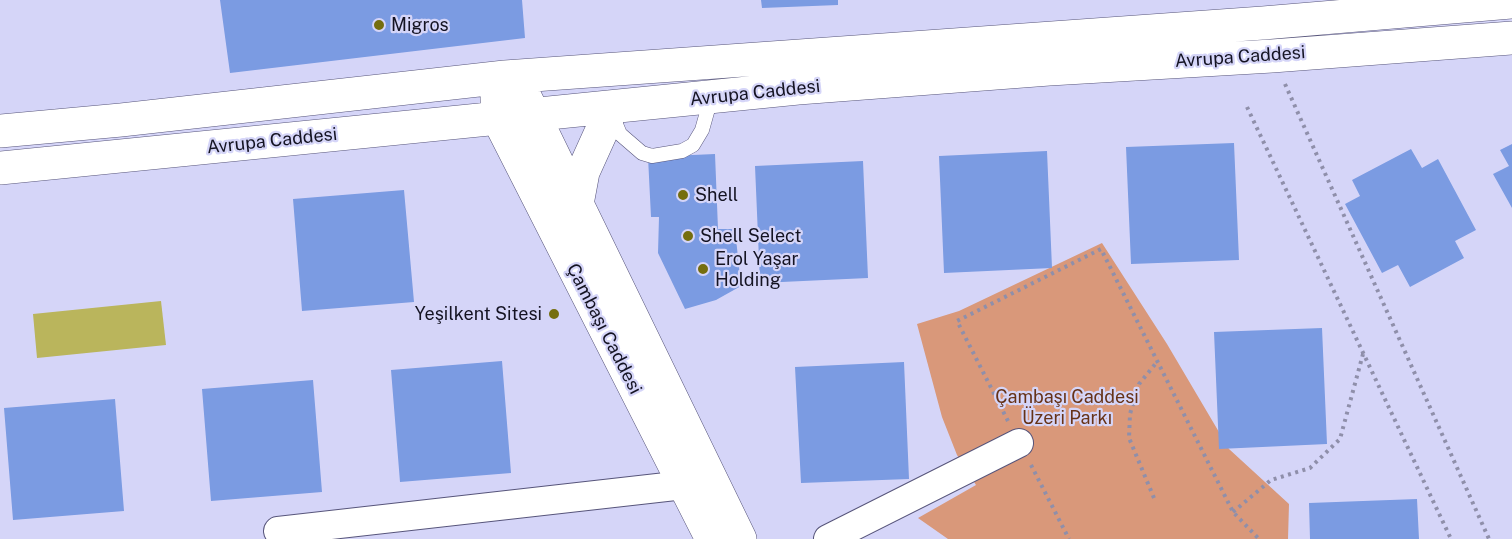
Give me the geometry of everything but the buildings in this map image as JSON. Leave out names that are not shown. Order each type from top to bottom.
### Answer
[{"type":"main road","name":"Avrupa Caddesi","points":[[0,131],[132,119],[505,77],[1263,23],[1512,2]]},
{"type":"main road","name":"Avrupa Caddesi","points":[[0,168],[798,88],[1512,38]]},
{"type":"main road","name":"Çambaşı Caddesi","points":[[505,77],[521,90],[533,113],[740,539]]},
{"type":"main road","points":[[498,118],[496,105],[498,91],[505,77]]},
{"type":"main road","points":[[577,204],[583,172],[608,119],[609,107]]},
{"type":"main road","name":"Çambaşı Caddesi","points":[[498,118],[712,539]]},
{"type":"street","points":[[828,539],[1019,443]]},
{"type":"street","points":[[279,535],[684,485]]},
{"type":"lane","points":[[609,107],[620,134],[642,153],[652,156],[682,151],[693,145],[702,130],[711,98]]},
{"type":"path","points":[[1272,56],[1489,539]]},
{"type":"path","points":[[1247,106],[1451,539]]},
{"type":"path","points":[[1069,539],[957,321],[1101,249],[1233,512],[1259,539]]},
{"type":"path","points":[[1233,512],[1271,480],[1310,468],[1340,439],[1363,353]]},
{"type":"path","points":[[1154,498],[1130,438],[1130,414],[1139,384],[1157,362]]},
{"type":"green space","name":"Çambaşı Caddesi Üzeri Parkı","points":[[1102,243],[1167,344],[1229,449],[1289,504],[1288,539],[948,539],[918,518],[976,485],[957,455],[942,417],[917,324],[959,311]]},
{"type":"shaded area","points":[[161,301],[166,345],[37,358],[33,314]]},
{"type":"place","name":"Migros","points":[[379,25]]},
{"type":"place","name":"Shell","points":[[683,195]]},
{"type":"place","name":"Shell Select","points":[[688,236]]},
{"type":"place","name":"Erol Yaşar Holding","points":[[703,269]]},
{"type":"place","name":"Yeşilkent Sitesi","points":[[554,314]]}]
